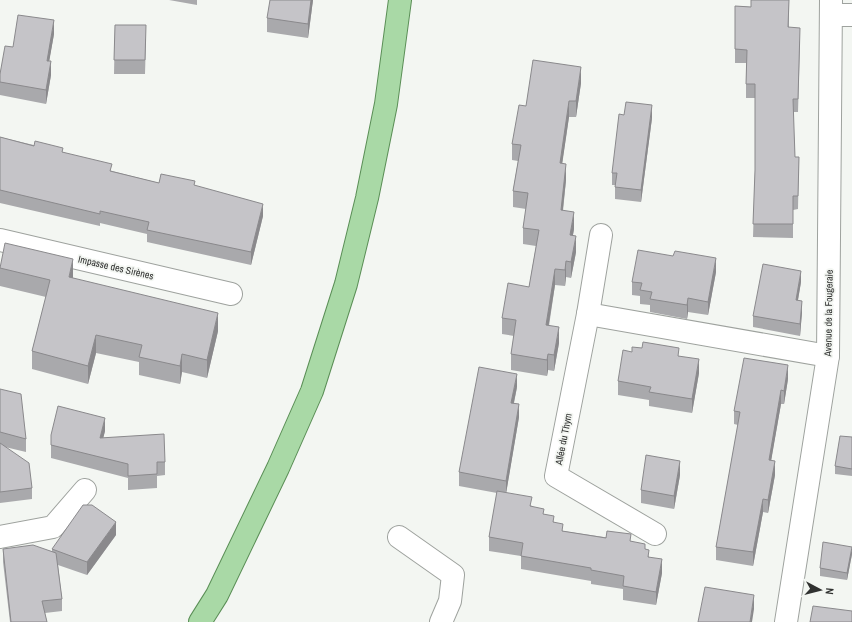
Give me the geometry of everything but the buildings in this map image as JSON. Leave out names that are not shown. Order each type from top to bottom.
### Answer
[{"type":"main road","points":[[200,622],[217,595],[278,468],[312,391],[344,292],[367,198],[385,111],[400,0]]},
{"type":"street","points":[[831,7],[852,14]]},
{"type":"street","name":"Avenue de la Fougeraie","points":[[786,622],[828,356],[831,7]]},
{"type":"street","name":"Allée du Thym","points":[[601,235],[588,314],[556,476],[654,534]]},
{"type":"street","name":"Impasse des Sirènes","points":[[0,240],[231,294]]},
{"type":"street","points":[[588,314],[828,356]]},
{"type":"street","points":[[0,537],[53,527],[85,490]]},
{"type":"street","points":[[399,537],[453,575],[450,601],[440,622]]}]
